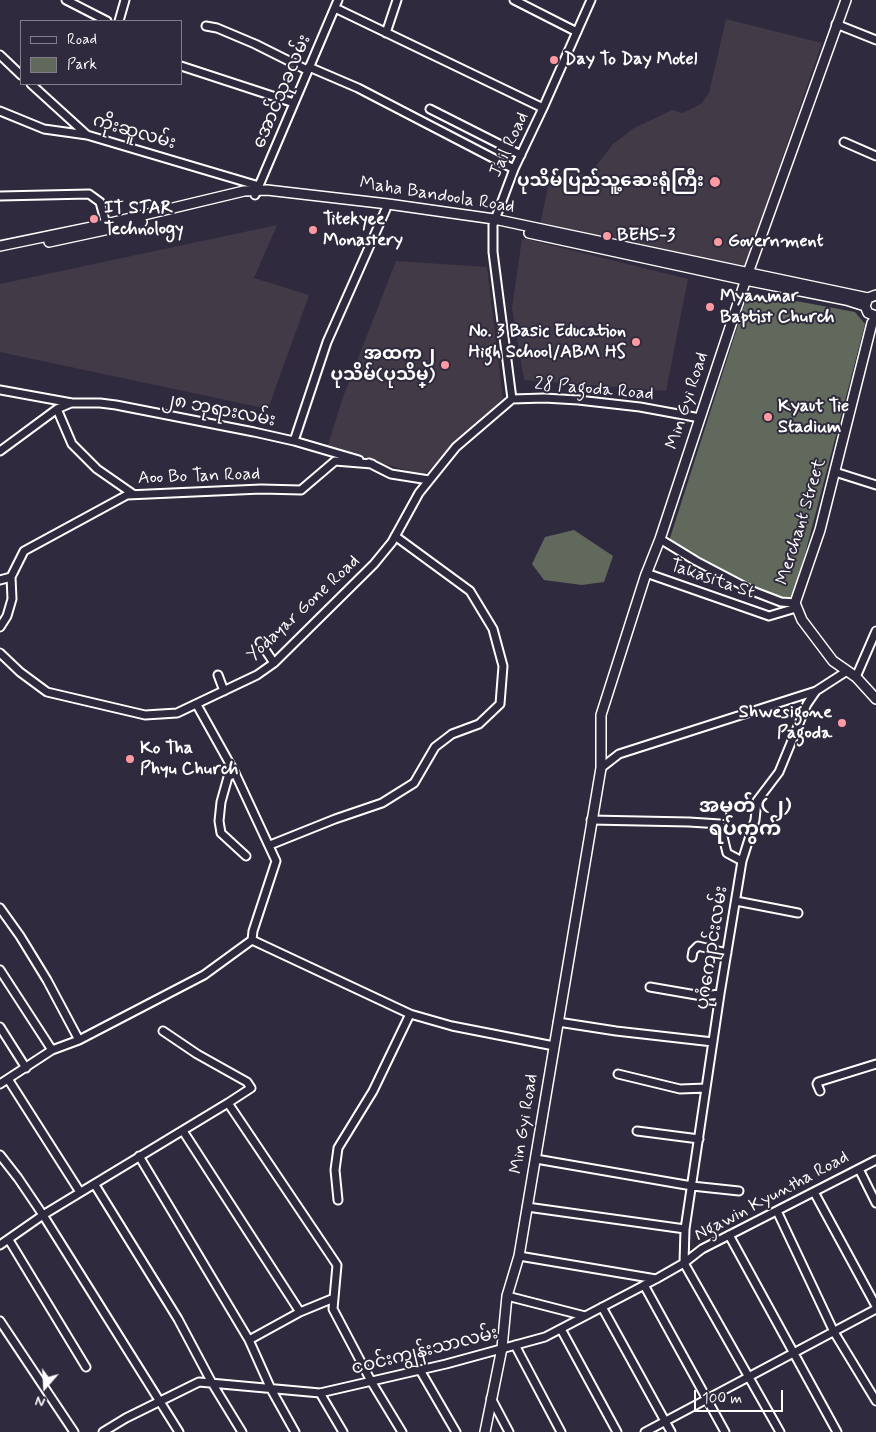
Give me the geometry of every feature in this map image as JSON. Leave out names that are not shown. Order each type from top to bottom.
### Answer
[{"type":"main road","name":"Min Gyi Road","points":[[485,1432],[502,1348],[507,1296],[520,1256],[601,768],[601,715],[646,573],[660,539],[746,277],[846,0]]},
{"type":"main road","name":"Maha Bandoola Road","points":[[257,190],[493,222]]},
{"type":"main road","name":"Maha Bandoola Road","points":[[0,252],[257,190],[277,191],[388,204],[493,222],[872,306]]},
{"type":"main road","name":"Maha Bandoola Road","points":[[0,246],[107,227]]},
{"type":"main road","name":"Merchant Street","points":[[872,306],[836,472],[820,530],[795,605],[802,620],[833,661],[856,677],[876,699]]},
{"type":"street","points":[[66,0],[105,20]]},
{"type":"street","points":[[119,20],[125,0]]},
{"type":"street","name":"အောင်သုခလမ်း","points":[[257,190],[338,0]]},
{"type":"street","points":[[386,33],[397,0]]},
{"type":"street","points":[[514,0],[577,32]]},
{"type":"street","name":"Jail Road","points":[[512,399],[493,252],[493,222],[514,169],[591,0]]},
{"type":"street","points":[[335,8],[543,108]]},
{"type":"street","points":[[836,24],[876,40]]},
{"type":"street","points":[[206,26],[217,28],[358,88],[514,169]]},
{"type":"street","points":[[0,55],[20,74]]},
{"type":"street","points":[[182,66],[294,103]]},
{"type":"street","points":[[32,85],[88,135]]},
{"type":"street","points":[[430,109],[521,155]]},
{"type":"street","name":"ကိုးဆူလမ်း","points":[[0,111],[44,129],[88,135],[257,190]]},
{"type":"street","points":[[844,142],[876,156]]},
{"type":"street","points":[[0,196],[89,194],[100,202],[107,227]]},
{"type":"street","points":[[294,441],[327,342],[386,209]]},
{"type":"street","name":"၂၈ ဘုရားလမ်း","points":[[0,390],[72,403],[100,403],[294,441],[372,464],[391,474],[428,480]]},
{"type":"street","name":"28 Pagoda Road","points":[[428,480],[456,447],[512,399],[544,398],[587,401],[640,407],[700,418]]},
{"type":"street","points":[[0,451],[57,409],[72,403]]},
{"type":"street","points":[[57,409],[72,444],[97,469],[133,494]]},
{"type":"street","name":"Aoo Bo Tan Road","points":[[0,628],[8,616],[12,599],[11,577],[24,551],[127,495],[261,489],[301,490],[335,461],[372,464]]},
{"type":"street","points":[[836,472],[876,485]]},
{"type":"street","name":"Yodayar Gone Road","points":[[0,653],[47,692],[145,716],[176,713],[197,705],[258,675],[274,663],[374,564],[395,536],[428,480]]},
{"type":"street","points":[[270,845],[335,819],[382,803],[414,783],[434,746],[452,734],[479,724],[500,704],[503,666],[493,629],[470,591],[395,536]]},
{"type":"street","points":[[660,539],[696,561],[755,592],[795,605]]},
{"type":"street","name":"Takasita St","points":[[646,573],[769,616],[795,605]]},
{"type":"street","points":[[0,580],[11,577]]},
{"type":"street","points":[[856,677],[876,631]]},
{"type":"street","points":[[260,642],[274,663]]},
{"type":"street","name":"ပုဂံကျောင်းလမ်း","points":[[684,1263],[685,1229],[720,994],[742,861],[755,820],[757,800],[780,772],[807,704],[816,691],[847,671]]},
{"type":"street","points":[[218,675],[224,691]]},
{"type":"street","points":[[601,768],[619,754],[816,691]]},
{"type":"street","points":[[0,1084],[52,1050],[79,1040],[204,975],[252,940],[253,931],[276,861],[235,773],[197,705]]},
{"type":"street","points":[[235,773],[228,777],[221,802],[219,821],[222,833],[246,856]]},
{"type":"street","points":[[591,820],[720,824],[727,853],[742,861]]},
{"type":"street","points":[[736,901],[798,913]]},
{"type":"street","points":[[0,908],[47,980],[79,1040]]},
{"type":"street","points":[[252,940],[410,1014],[452,1026],[554,1046]]},
{"type":"street","points":[[692,957],[693,951],[698,946],[727,953]]},
{"type":"street","points":[[0,970],[52,1050]]},
{"type":"street","points":[[650,987],[702,996],[720,994]]},
{"type":"street","points":[[338,1200],[335,1170],[338,1148],[374,1091],[410,1014]]},
{"type":"street","points":[[558,1022],[616,1031],[713,1042]]},
{"type":"street","points":[[0,1027],[26,1068]]},
{"type":"street","points":[[0,1245],[43,1215],[251,1088],[247,1082],[196,1054],[163,1031]]},
{"type":"street","points":[[820,1091],[818,1082],[876,1064]]},
{"type":"street","points":[[618,1074],[680,1089],[706,1088]]},
{"type":"street","points":[[8,1079],[80,1192]]},
{"type":"street","points":[[228,1103],[336,1264],[333,1309],[371,1381],[402,1432]]},
{"type":"street","points":[[183,1131],[300,1312]]},
{"type":"street","points":[[637,1131],[699,1139]]},
{"type":"street","points":[[0,1156],[18,1178],[43,1215],[180,1432]]},
{"type":"street","points":[[139,1156],[249,1340],[271,1389],[295,1432]]},
{"type":"street","points":[[536,1159],[692,1186],[739,1190]]},
{"type":"street","name":"Ngawin Kyuntha Road","points":[[684,1263],[702,1249],[728,1235],[876,1160]]},
{"type":"street","points":[[859,1169],[876,1203]]},
{"type":"street","points":[[95,1185],[178,1320],[212,1383],[242,1432]]},
{"type":"street","points":[[645,1432],[876,1308],[814,1192]]},
{"type":"street","points":[[527,1207],[685,1229]]},
{"type":"street","points":[[777,1211],[834,1332],[876,1401]]},
{"type":"street","points":[[728,1235],[837,1432]]},
{"type":"street","points":[[8,1240],[86,1366]]},
{"type":"street","points":[[520,1256],[656,1279]]},
{"type":"street","points":[[684,1263],[780,1432]]},
{"type":"street","name":"ငဝင်းကျွန်းသာလမ်း","points":[[103,1432],[126,1418],[160,1403],[199,1382],[320,1393],[420,1370],[515,1345],[545,1336],[644,1286],[684,1263]]},
{"type":"street","points":[[644,1286],[725,1432]]},
{"type":"street","points":[[507,1296],[585,1316]]},
{"type":"street","points":[[249,1340],[300,1312],[334,1298]]},
{"type":"street","points":[[602,1307],[671,1432]]},
{"type":"street","points":[[0,1321],[74,1432]]},
{"type":"street","points":[[561,1328],[617,1432]]},
{"type":"street","points":[[515,1345],[561,1432]]},
{"type":"street","points":[[420,1370],[456,1432]]},
{"type":"street","points":[[320,1393],[343,1432]]},
{"type":"street","points":[[491,1398],[509,1432]]},
{"type":"shaded area","points":[[726,19],[822,43],[743,271],[540,225],[548,186],[562,171],[589,175],[613,144],[634,128],[672,110],[683,113],[701,104],[709,93]]},
{"type":"shaded area","points":[[277,225],[254,278],[309,295],[268,409],[0,352],[0,284]]},
{"type":"shaded area","points":[[522,238],[688,279],[666,391],[524,380],[512,308]]},
{"type":"shaded area","points":[[396,261],[487,267],[503,399],[458,440],[424,475],[327,448],[343,397]]},
{"type":"green space","points":[[764,295],[855,312],[865,324],[793,600],[783,604],[669,541],[745,303]]},
{"type":"green space","points":[[574,530],[613,556],[604,582],[582,585],[544,580],[532,564],[545,537]]},
{"type":"place","name":"Day To Day Motel","points":[[554,60]]},
{"type":"place","name":"ပုသိမ်ပြည်သူ့ဆေးရုံကြီး","points":[[715,182]]},
{"type":"place","name":"IT STAR Technology","points":[[94,219]]},
{"type":"place","name":"Titekyee Monastery","points":[[313,230]]},
{"type":"place","name":"BEHS-3","points":[[607,236]]},
{"type":"place","name":"Government","points":[[718,242]]},
{"type":"place","name":"Myanmar Baptist Church","points":[[710,307]]},
{"type":"place","name":"No. 3 Basic Education High School/ABM HS","points":[[636,342]]},
{"type":"place","name":"အထက၂ ပုသိမ်(ပုသိမ္)","points":[[445,365]]},
{"type":"place","name":"Kyaut Tie Stadium","points":[[768,417]]},
{"type":"place","name":"Shwesigone Pagoda","points":[[842,723]]},
{"type":"place","name":"Ko Tha Phyu Church","points":[[130,759]]},
{"type":"district","name":"အမှတ် (၂) ရပ်ကွက်","points":[[745,820]]}]
